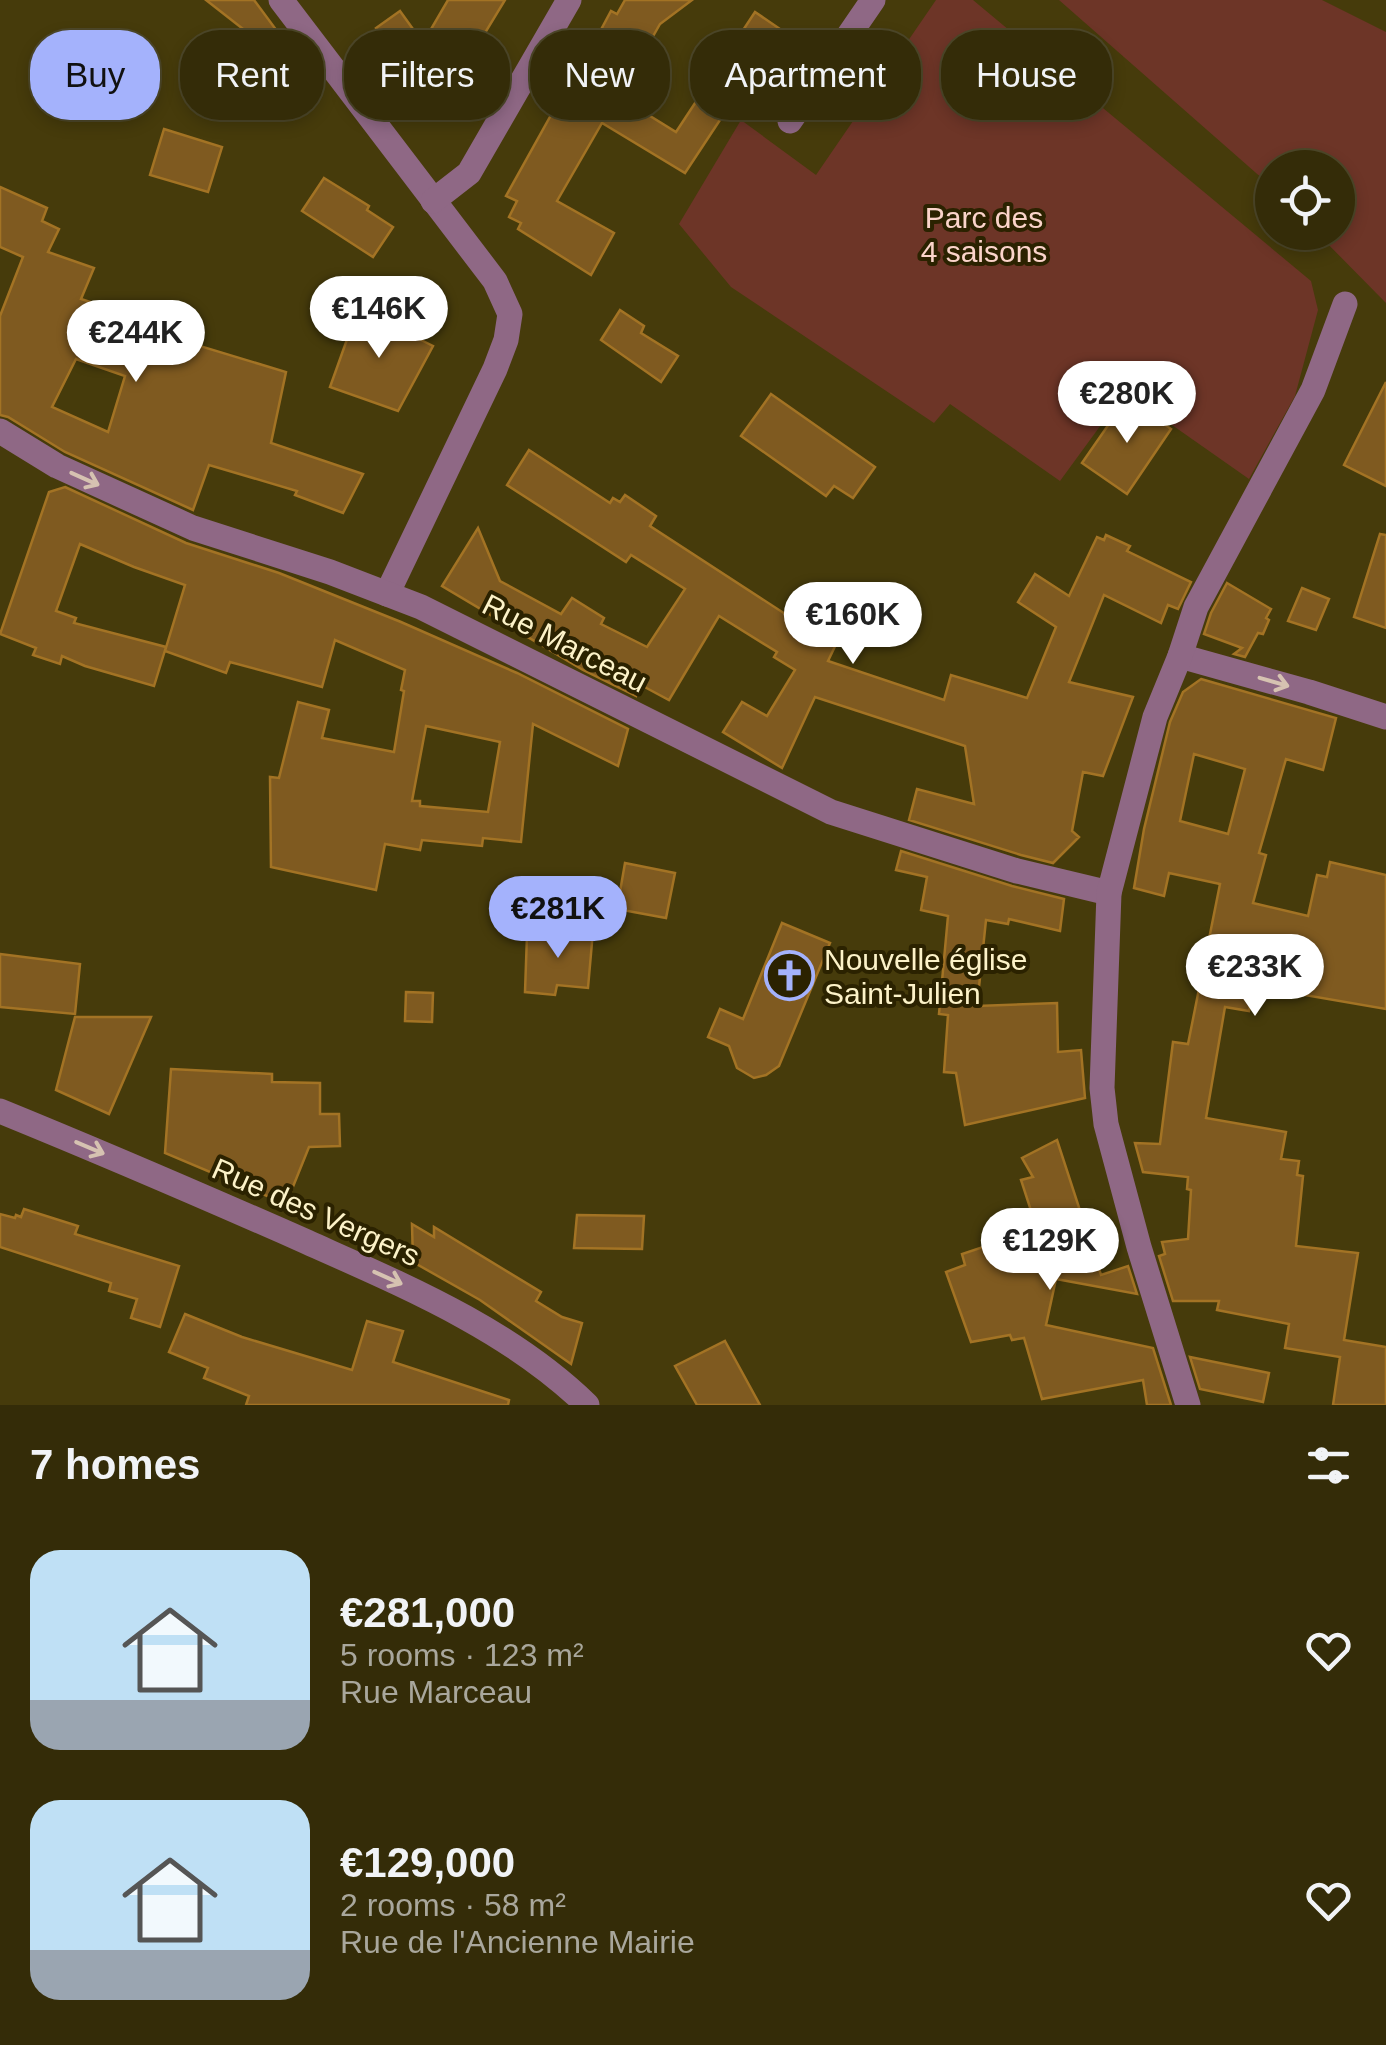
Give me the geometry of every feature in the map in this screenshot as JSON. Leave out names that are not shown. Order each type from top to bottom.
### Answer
[{"type":"street","points":[[281,0],[494,281],[510,314],[495,369],[387,594]]},
{"type":"street","points":[[432,201],[468,173],[570,0]]},
{"type":"street","points":[[790,122],[873,0]]},
{"type":"street","points":[[1188,1405],[1106,1124],[1102,1070],[1109,893],[1155,717],[1196,607],[1313,390],[1345,304]]},
{"type":"street","name":"Rue Marceau","points":[[0,431],[57,466],[193,528],[330,572],[468,630],[830,812],[1017,871],[1109,893]]},
{"type":"street","points":[[1180,656],[1386,717]]},
{"type":"street","name":"Rue des Vergers","points":[[0,1111],[409,1288],[498,1336],[559,1378],[587,1405]]},
{"type":"green space","name":"Parc des 4 saisons","points":[[936,0],[973,0],[1009,30],[941,30],[941,120],[1112,120],[1112,116],[1255,234],[1255,250],[1274,250],[1311,281],[1318,310],[1295,396],[1249,479],[1125,392],[1060,481],[950,404],[934,423],[731,287],[679,224],[741,120],[816,175],[854,120],[921,120],[921,30],[915,30]]},
{"type":"green space","points":[[1059,0],[1322,0],[1386,32],[1386,303],[1334,250],[1355,250],[1355,150],[1255,150],[1255,172],[1112,47],[1112,30],[1093,30]]},
{"type":"building","points":[[206,0],[254,0],[276,30],[244,30]]},
{"type":"building","points":[[448,0],[505,0],[487,30],[431,30]]},
{"type":"building","points":[[625,0],[692,0],[657,30],[601,30],[611,11],[617,14]]},
{"type":"building","points":[[400,11],[414,30],[377,30],[376,28]]},
{"type":"building","points":[[755,12],[779,30],[743,30]]},
{"type":"building","points":[[690,111],[690,120],[720,120],[685,173],[602,123],[557,201],[614,233],[591,275],[518,229],[521,223],[509,217],[517,201],[506,196],[548,120],[657,120],[676,132]]},
{"type":"building","points":[[164,129],[222,147],[208,192],[150,175]]},
{"type":"building","points":[[324,178],[369,206],[367,210],[393,227],[373,257],[302,211]]},
{"type":"building","points":[[0,187],[47,208],[42,221],[59,229],[48,252],[94,268],[81,299],[172,329],[170,337],[286,372],[271,443],[363,474],[343,513],[295,495],[297,491],[209,465],[193,510],[65,452],[0,415],[0,316],[23,257],[0,247]],"holes":[[[76,359],[125,376],[108,432],[52,407]]]},
{"type":"building","points":[[359,306],[385,316],[383,321],[433,346],[398,411],[330,387]]},
{"type":"building","points":[[620,310],[644,326],[641,333],[678,356],[661,382],[601,340]]},
{"type":"building","points":[[1386,382],[1386,486],[1344,465]]},
{"type":"building","points":[[771,394],[875,467],[853,498],[834,486],[826,496],[741,436]]},
{"type":"building","points":[[1127,398],[1171,429],[1127,494],[1082,463]]},
{"type":"building","points":[[529,450],[610,503],[613,498],[620,502],[625,495],[656,516],[650,526],[816,634],[833,606],[850,615],[828,661],[944,700],[951,675],[1027,698],[1056,627],[1018,602],[1035,574],[1069,596],[1097,537],[1104,540],[1106,535],[1130,546],[1127,551],[1191,582],[1178,609],[1168,605],[1161,623],[1104,595],[1069,682],[1133,697],[1103,776],[1083,772],[1072,831],[1079,837],[1053,863],[909,820],[917,789],[974,804],[965,746],[815,697],[782,768],[723,732],[742,702],[767,716],[795,670],[774,657],[777,652],[719,616],[669,700],[639,684],[636,696],[583,670],[442,586],[478,528],[500,581],[561,614],[572,598],[604,618],[601,624],[647,647],[685,589],[631,555],[626,562],[507,485]]},
{"type":"building","points":[[65,487],[186,543],[279,573],[517,673],[628,729],[618,766],[533,724],[521,842],[483,838],[482,846],[422,840],[420,850],[385,844],[376,890],[271,867],[270,777],[279,778],[298,702],[329,710],[322,738],[394,752],[405,670],[335,640],[322,687],[230,662],[226,673],[165,651],[185,585],[80,544],[56,611],[76,618],[74,623],[166,647],[154,686],[62,656],[60,664],[33,655],[36,648],[0,634],[49,492]],"holes":[[[426,726],[500,742],[488,812],[420,806],[420,801],[412,801]]]},
{"type":"building","points":[[1380,534],[1386,535],[1386,628],[1354,617]]},
{"type":"building","points":[[1227,583],[1271,609],[1263,634],[1258,633],[1245,657],[1234,654],[1242,648],[1204,634]]},
{"type":"building","points":[[1302,588],[1329,599],[1316,630],[1288,621]]},
{"type":"building","points":[[1201,679],[1336,718],[1323,770],[1286,759],[1259,853],[1266,855],[1253,903],[1308,916],[1317,875],[1327,877],[1330,862],[1386,875],[1386,1009],[1253,986],[1249,1011],[1225,1007],[1206,1118],[1286,1132],[1281,1159],[1299,1161],[1297,1175],[1303,1176],[1296,1246],[1358,1253],[1344,1340],[1386,1347],[1386,1405],[1333,1405],[1340,1357],[1285,1348],[1289,1324],[1217,1310],[1219,1301],[1173,1301],[1159,1256],[1165,1254],[1162,1242],[1188,1239],[1191,1190],[1187,1189],[1188,1177],[1143,1172],[1135,1143],[1160,1144],[1173,1042],[1188,1044],[1220,884],[1169,873],[1164,896],[1134,888],[1170,722],[1183,692]],"holes":[[[1194,754],[1245,769],[1228,834],[1180,821]]]},
{"type":"building","points":[[901,851],[1064,899],[1060,931],[1009,919],[1008,924],[986,920],[977,1006],[1057,1003],[1058,1052],[1081,1050],[1085,1098],[965,1125],[956,1073],[944,1072],[948,1015],[939,1014],[948,916],[921,910],[927,877],[896,870]]},
{"type":"building","points":[[625,863],[675,873],[666,918],[617,909]]},
{"type":"building","name":"Nouvelle église Saint-Julien","points":[[782,923],[830,943],[779,1066],[754,1078],[737,1068],[729,1046],[708,1037],[720,1009],[743,1019]]},
{"type":"building","points":[[561,929],[593,931],[588,988],[557,985],[555,995],[525,992],[527,935],[560,937]]},
{"type":"building","points":[[0,954],[80,964],[75,1014],[0,1007]]},
{"type":"building","points":[[406,992],[433,993],[432,1022],[405,1021]]},
{"type":"building","points":[[75,1017],[151,1017],[109,1114],[56,1090]]},
{"type":"building","points":[[171,1069],[272,1074],[272,1082],[320,1083],[320,1114],[339,1114],[340,1146],[309,1147],[286,1204],[165,1153]]},
{"type":"building","points":[[1057,1140],[1101,1275],[1128,1266],[1137,1294],[1056,1279],[1046,1325],[1153,1348],[1171,1405],[1147,1405],[1143,1380],[1042,1399],[1024,1338],[1012,1340],[1010,1335],[971,1342],[946,1272],[965,1265],[962,1254],[1037,1229],[1021,1180],[1033,1177],[1022,1158]]},
{"type":"building","points":[[24,1209],[78,1226],[75,1234],[179,1266],[160,1327],[131,1318],[137,1299],[109,1291],[111,1283],[0,1247],[0,1214],[21,1217]]},
{"type":"building","points":[[577,1215],[644,1216],[642,1249],[574,1248]]},
{"type":"building","points":[[412,1224],[434,1237],[434,1227],[541,1292],[536,1301],[562,1317],[582,1323],[571,1364],[480,1300],[413,1262]]},
{"type":"building","points":[[185,1314],[242,1337],[352,1370],[367,1321],[403,1331],[393,1362],[509,1400],[508,1405],[246,1405],[249,1396],[204,1378],[208,1368],[169,1352]]},
{"type":"building","points":[[725,1341],[760,1405],[697,1405],[675,1366]]},
{"type":"building","points":[[1190,1357],[1269,1373],[1263,1402],[1200,1389]]},
{"type":"place","name":"Nouvelle église Saint-Julien","points":[[789,976]]}]
